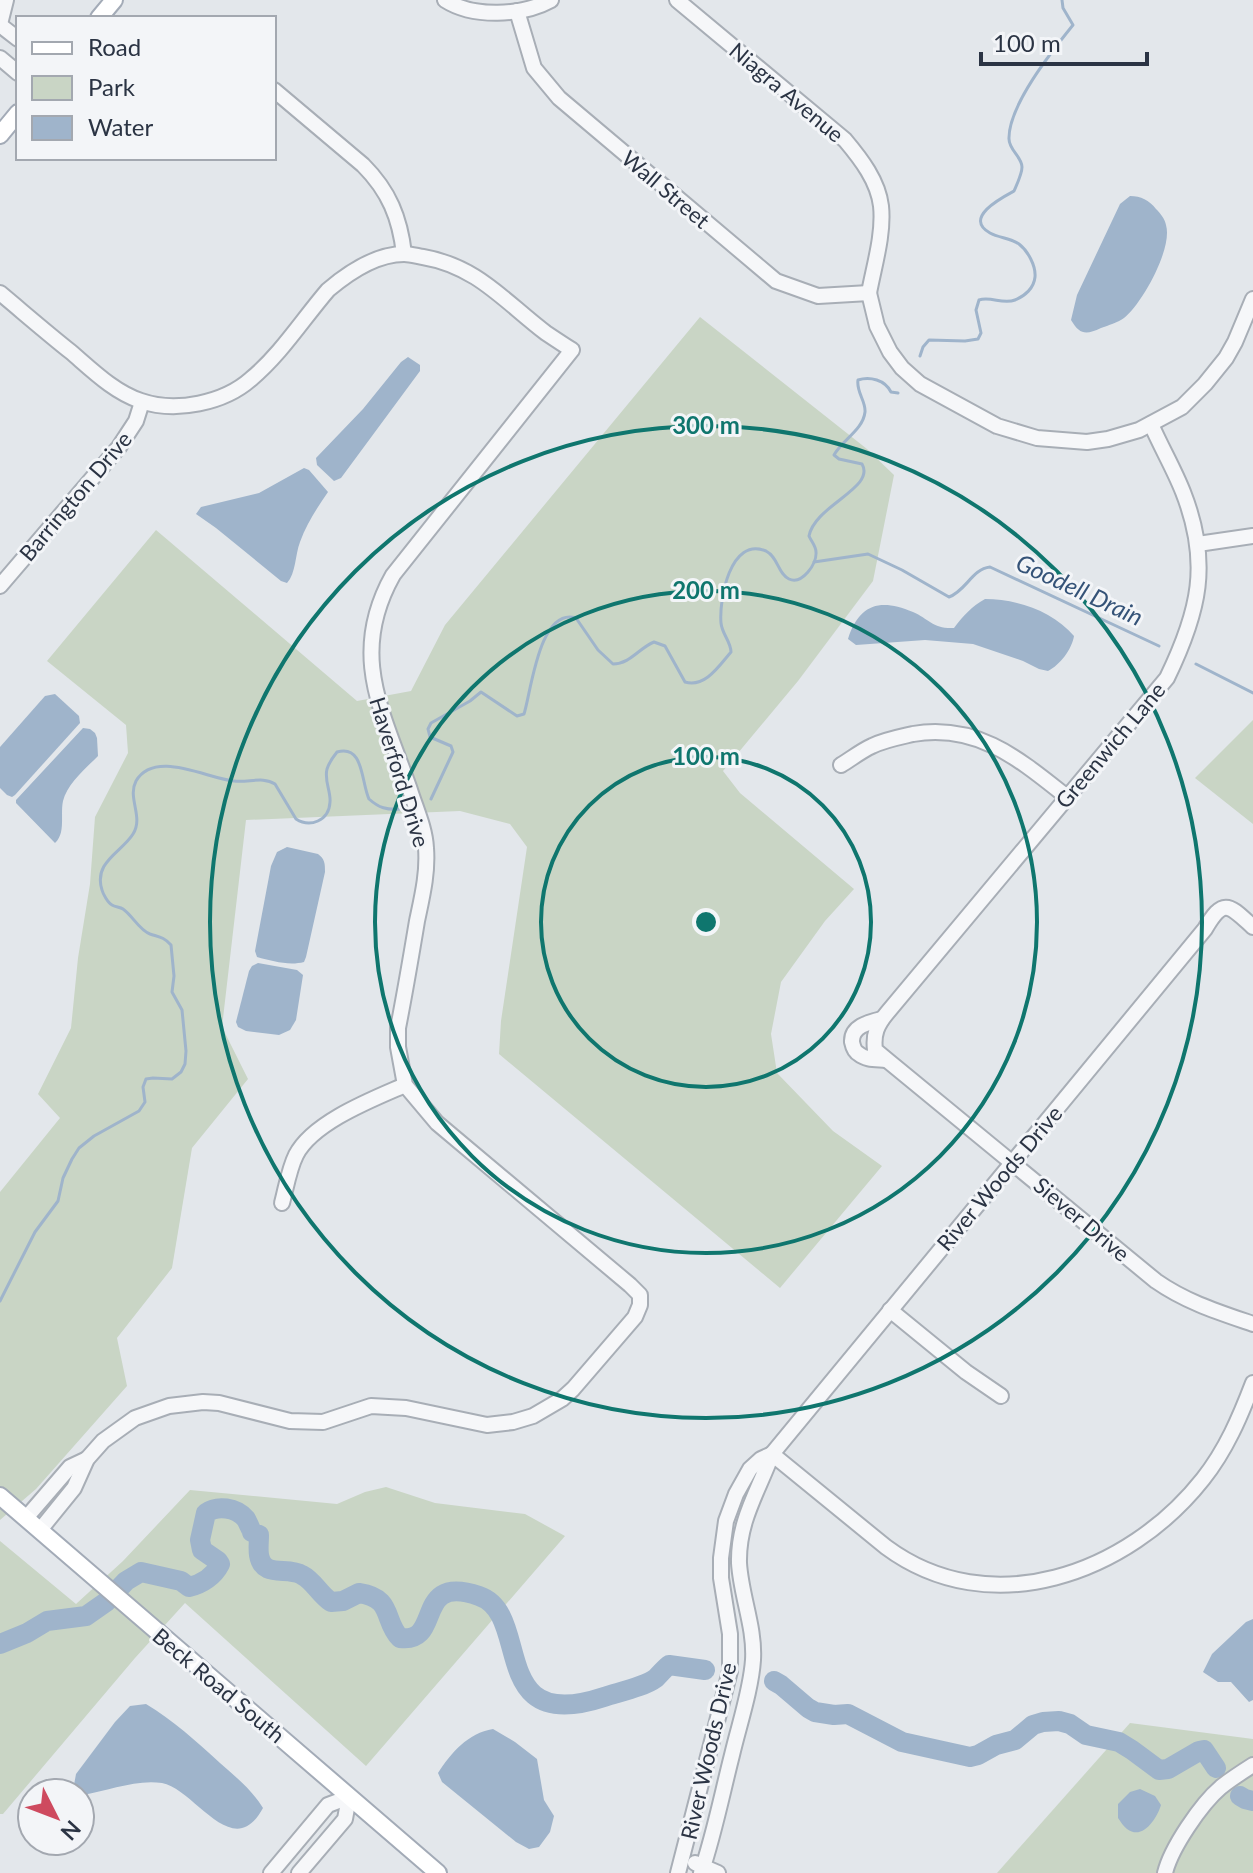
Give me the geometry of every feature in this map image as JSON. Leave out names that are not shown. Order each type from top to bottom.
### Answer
[{"type":"main road","points":[[101,16],[114,0]]},
{"type":"main road","points":[[0,135],[16,115]]},
{"type":"main road","name":"Beck Road South","points":[[0,1496],[438,1873]]},
{"type":"street","points":[[6,0],[0,24],[16,37]]},
{"type":"street","points":[[445,0],[471,10],[517,11],[534,9],[551,0]]},
{"type":"street","name":"Niagra Avenue","points":[[677,0],[845,140],[864,163],[881,206],[880,232],[869,293]]},
{"type":"street","name":"Wall Street","points":[[517,11],[534,68],[559,98],[776,281],[818,296],[869,293]]},
{"type":"street","points":[[0,58],[16,71]]},
{"type":"street","points":[[0,293],[111,385],[142,402],[191,405],[234,391],[250,381],[322,296],[339,281],[366,264],[404,254],[398,218],[376,178],[276,92]]},
{"type":"street","name":"Haverford Drive","points":[[404,254],[442,260],[468,272],[572,350],[393,575],[382,597],[374,626],[371,649],[374,686],[420,821],[426,852],[425,879],[398,1028],[405,1085]]},
{"type":"street","points":[[869,293],[877,326],[890,352],[920,384],[997,426],[1037,438],[1087,442],[1108,439],[1151,424],[1182,407],[1226,358],[1253,299]]},
{"type":"street","name":"Barrington Drive","points":[[0,586],[119,447],[136,421],[142,402]]},
{"type":"street","name":"Greenwich Lane","points":[[874,1044],[874,1034],[882,1019],[1167,678],[1179,652],[1198,595],[1198,544],[1193,518],[1182,489],[1151,424]]},
{"type":"street","points":[[1198,544],[1253,536]]},
{"type":"street","points":[[841,765],[874,745],[902,736],[936,732],[962,735],[1006,751],[1067,797]]},
{"type":"street","name":"River Woods Drive","points":[[702,1869],[753,1659],[750,1619],[739,1562],[742,1529],[772,1454],[1205,929],[1215,912],[1229,908],[1253,927]]},
{"type":"street","name":"Greenwich Lane","points":[[852,1043],[857,1028],[882,1019]]},
{"type":"street","name":"Siever Drive","points":[[852,1043],[860,1055],[887,1060]]},
{"type":"street","name":"Siever Drive","points":[[874,1044],[875,1050],[887,1060],[1172,1292],[1204,1308],[1253,1324]]},
{"type":"street","points":[[40,1530],[74,1488],[87,1459],[103,1441],[135,1418],[169,1406],[203,1402],[234,1405],[290,1421],[323,1422],[371,1406],[406,1408],[487,1425],[513,1422],[553,1405],[573,1389],[635,1317],[640,1305],[640,1295],[630,1285],[437,1123],[405,1085],[328,1121],[296,1154],[282,1203]]},
{"type":"street","points":[[890,1310],[966,1372],[1001,1396]]},
{"type":"street","points":[[772,1454],[886,1547],[922,1569],[981,1585],[1026,1584],[1090,1565],[1163,1522],[1191,1493],[1220,1454],[1237,1425],[1253,1383]]},
{"type":"street","name":"River Woods Drive","points":[[680,1866],[730,1671],[730,1634],[721,1578],[723,1535],[743,1479],[756,1463],[772,1454]]},
{"type":"street","points":[[26,1518],[70,1467],[87,1459]]},
{"type":"street","points":[[1165,1873],[1197,1814],[1220,1788],[1253,1765]]},
{"type":"street","points":[[271,1873],[328,1805],[349,1797]]},
{"type":"street","points":[[299,1873],[345,1819],[349,1797]]},
{"type":"street","points":[[680,1866],[718,1873]]},
{"type":"green space","points":[[700,317],[867,449],[894,475],[873,581],[798,681],[723,771],[740,793],[854,889],[825,921],[781,982],[771,1034],[777,1073],[833,1131],[882,1166],[780,1288],[499,1054],[501,1021],[527,847],[510,824],[460,811],[246,820],[222,1027],[248,1079],[192,1148],[172,1268],[117,1338],[127,1386],[36,1489],[0,1520],[0,1192],[60,1118],[38,1094],[71,1028],[90,884],[95,817],[128,753],[126,725],[47,661],[156,530],[357,701],[411,691],[445,625]]},
{"type":"green space","points":[[1253,720],[1253,824],[1195,778]]},
{"type":"green space","points":[[386,1487],[435,1503],[525,1514],[565,1536],[366,1766],[185,1603],[34,1777],[16,1777],[16,1799],[0,1814],[0,1541],[76,1604],[123,1561],[190,1490],[337,1504]]},
{"type":"green space","points":[[1130,1723],[1253,1739],[1253,1873],[997,1873]]},
{"type":"water","points":[[1130,196],[1148,201],[1165,221],[1167,235],[1161,261],[1139,301],[1124,318],[1084,332],[1077,329],[1071,320],[1077,295],[1120,204]]},
{"type":"water","points":[[408,357],[420,365],[420,371],[341,478],[334,481],[317,465],[316,458]]},
{"type":"water","points":[[304,468],[328,492],[303,535],[287,583],[196,514],[201,507],[259,493]]},
{"type":"water","points":[[985,599],[1022,604],[1045,613],[1074,636],[1068,651],[1048,671],[973,644],[925,640],[856,645],[848,639],[858,618],[872,607],[890,605],[936,625],[954,628]]},
{"type":"water","points":[[55,694],[79,716],[80,723],[15,795],[7,795],[0,788],[0,747],[45,696]]},
{"type":"water","points":[[83,728],[95,733],[98,756],[68,788],[62,806],[62,829],[55,843],[16,800]]},
{"type":"water","points":[[287,847],[318,854],[325,867],[306,957],[304,962],[298,963],[257,957],[255,951],[271,866],[277,852]]},
{"type":"water","points":[[258,963],[297,970],[303,975],[296,1020],[290,1030],[279,1035],[246,1031],[236,1022],[249,971]]},
{"type":"water","points":[[1253,1619],[1253,1700],[1249,1702],[1231,1682],[1218,1682],[1203,1672],[1212,1654]]},
{"type":"water","points":[[146,1704],[166,1717],[238,1779],[263,1808],[251,1823],[239,1829],[227,1826],[175,1788],[162,1783],[132,1784],[96,1792],[96,1777],[75,1777],[130,1706]]},
{"type":"water","points":[[493,1729],[537,1759],[544,1800],[554,1816],[550,1832],[539,1847],[529,1849],[516,1842],[442,1782],[438,1773],[461,1745]]},
{"type":"water","points":[[1140,1789],[1155,1796],[1161,1805],[1144,1830],[1133,1832],[1118,1818],[1118,1804],[1130,1792]]},
{"type":"waterway","points":[[920,356],[929,340],[978,339],[981,333],[976,310],[979,300],[1015,300],[1033,285],[1034,268],[1025,251],[1016,242],[990,233],[981,221],[987,209],[1014,191],[1019,179],[1021,163],[1010,143],[1011,126],[1023,95],[1073,25],[1062,0]]},
{"type":"waterway","points":[[431,799],[453,752],[451,746],[430,737],[428,729],[431,723],[481,692],[517,716],[524,714],[545,638],[553,625],[563,618],[576,618],[598,650],[613,664],[624,661],[654,642],[665,646],[685,682],[699,682],[711,674],[731,652],[722,627],[721,613],[725,586],[735,561],[754,549],[770,554],[789,579],[799,579],[808,572],[816,557],[809,536],[814,525],[853,489],[864,473],[862,464],[834,455],[856,430],[865,412],[858,380],[877,380],[891,392],[898,393]]},
{"type":"waterway","name":"Goodell Drain","points":[[814,562],[868,554],[949,597],[978,572],[990,567],[1159,646]]},
{"type":"waterway","name":"Goodell Drain","points":[[1196,664],[1253,693]]},
{"type":"waterway","points":[[0,1301],[35,1232],[58,1201],[63,1178],[79,1148],[139,1111],[145,1102],[143,1087],[146,1079],[172,1079],[185,1064],[182,1010],[172,992],[171,945],[146,932],[123,909],[110,904],[103,894],[100,880],[105,865],[136,828],[133,794],[136,781],[145,772],[169,766],[234,781],[266,780],[275,784],[296,819],[313,823],[329,809],[326,773],[329,765],[337,752],[346,751],[357,759],[369,799],[383,808],[400,809]]},
{"type":"waterway","points":[[0,1644],[47,1621],[86,1616],[141,1572],[181,1581],[189,1587],[203,1582],[220,1564],[202,1550],[200,1540],[206,1513],[221,1508],[242,1515],[252,1532],[259,1535],[259,1555],[265,1567],[302,1575],[331,1602],[343,1601],[359,1593],[378,1600],[400,1638],[413,1637],[421,1631],[436,1601],[445,1594],[458,1591],[479,1596],[495,1607],[505,1625],[527,1687],[542,1700],[567,1705],[604,1697],[651,1681],[669,1665],[705,1670]]},
{"type":"waterway","points":[[774,1681],[815,1712],[848,1714],[902,1742],[970,1757],[1015,1740],[1033,1725],[1059,1721],[1070,1724],[1086,1735],[1119,1742],[1159,1770],[1168,1769],[1204,1750],[1216,1768]]},
{"type":"waterway","points":[[1240,1796],[1253,1801]]}]
